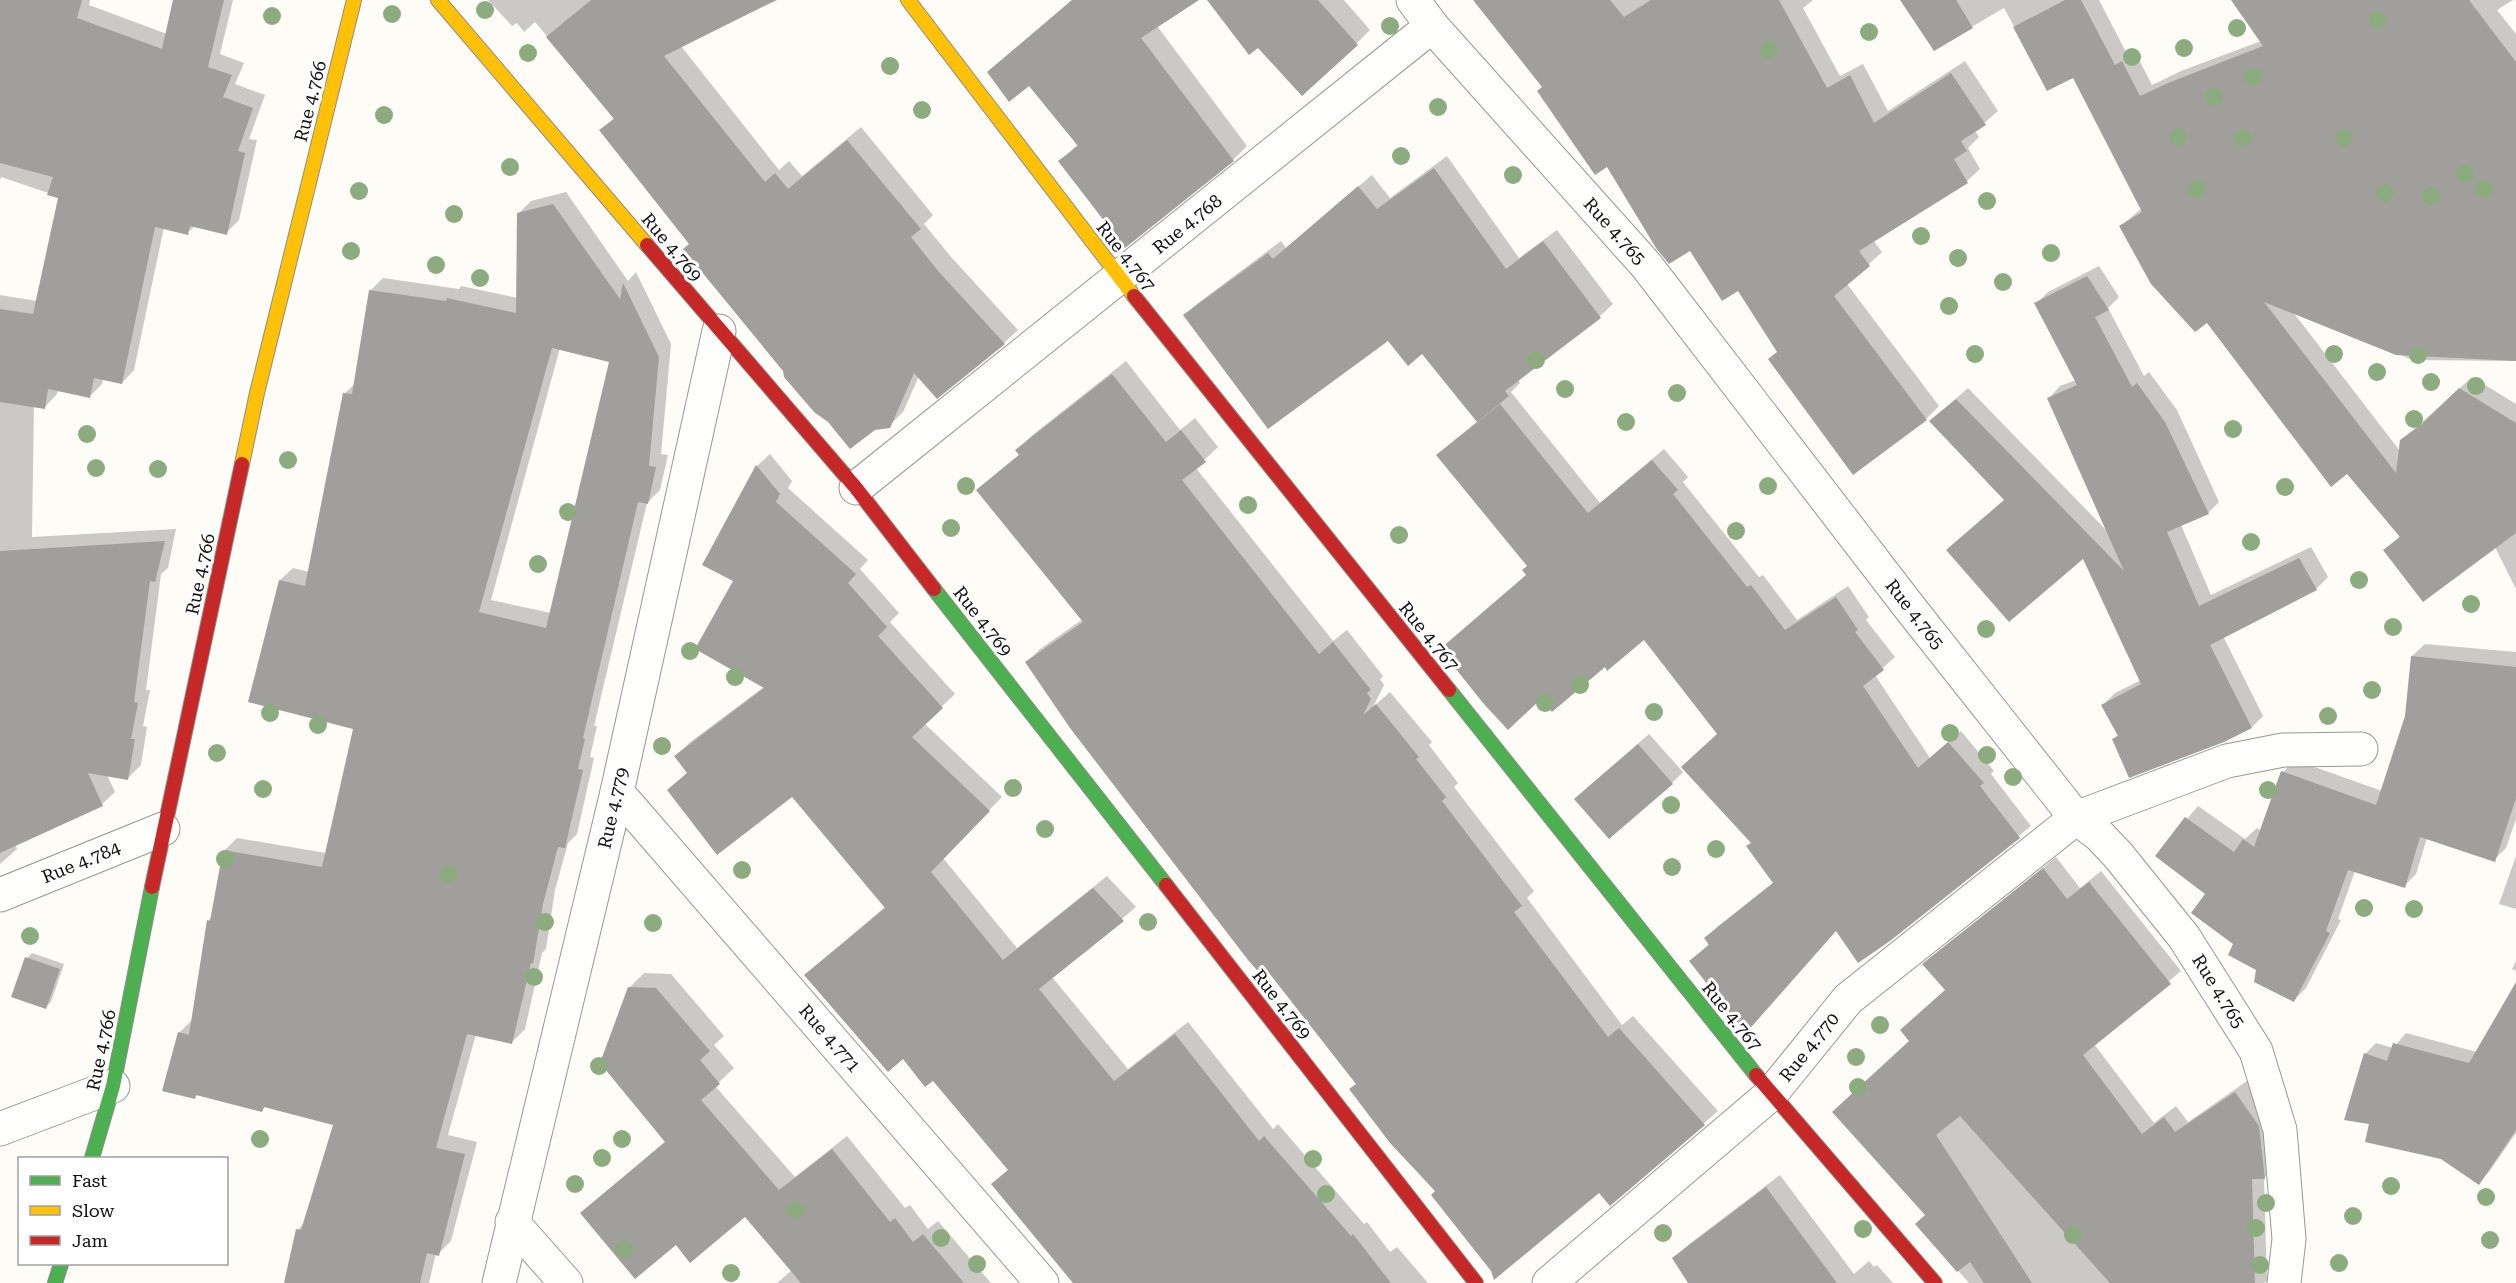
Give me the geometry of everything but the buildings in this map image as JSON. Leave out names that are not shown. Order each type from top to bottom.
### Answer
[{"type":"street","name":"Rue 4.766","points":[[92,1157],[113,1086],[163,829],[257,393],[354,0]]},
{"type":"street","name":"Rue 4.769","points":[[438,0],[553,132],[719,331],[856,488],[1476,1283]]},
{"type":"street","name":"Rue 4.767","points":[[908,0],[1120,278],[1771,1094],[1935,1283]]},
{"type":"street","name":"Rue 4.765","points":[[1413,0],[1432,26],[1646,265],[1910,608],[2076,818],[2099,835],[2118,855],[2184,937],[2256,1051],[2280,1130],[2289,1239],[2284,1283]]},
{"type":"street","name":"Rue 4.768","points":[[856,488],[1432,26]]},
{"type":"street","name":"Rue 4.779","points":[[499,1283],[617,792],[719,331]]},
{"type":"street","name":"Rue 4.770","points":[[1549,1283],[1771,1094],[1848,999],[2076,818],[2226,761],[2283,750],[2361,749]]},
{"type":"street","name":"Rue 4.771","points":[[617,792],[1042,1283]]},
{"type":"street","name":"Rue 4.784","points":[[0,895],[163,829]]},
{"type":"street","points":[[0,1129],[113,1086]]},
{"type":"street","points":[[512,1222],[566,1283]]},
{"type":"street","points":[[55,1283],[60,1265]]},
{"type":"traffic: fast","points":[[934,589],[1166,885]]},
{"type":"traffic: fast","points":[[1449,690],[1756,1075]]},
{"type":"traffic: fast","points":[[92,1157],[113,1086],[152,887]]},
{"type":"traffic: fast","points":[[55,1283],[61,1265]]},
{"type":"traffic: slow","points":[[242,464],[257,393],[354,0]]},
{"type":"traffic: slow","points":[[438,0],[647,245]]},
{"type":"traffic: slow","points":[[908,0],[1134,296]]},
{"type":"traffic: jam","points":[[647,245],[856,488],[934,589]]},
{"type":"traffic: jam","points":[[1134,296],[1449,690]]},
{"type":"traffic: jam","points":[[152,887],[242,464]]},
{"type":"traffic: jam","points":[[1166,885],[1476,1283]]},
{"type":"traffic: jam","points":[[1756,1075],[1935,1283]]}]
